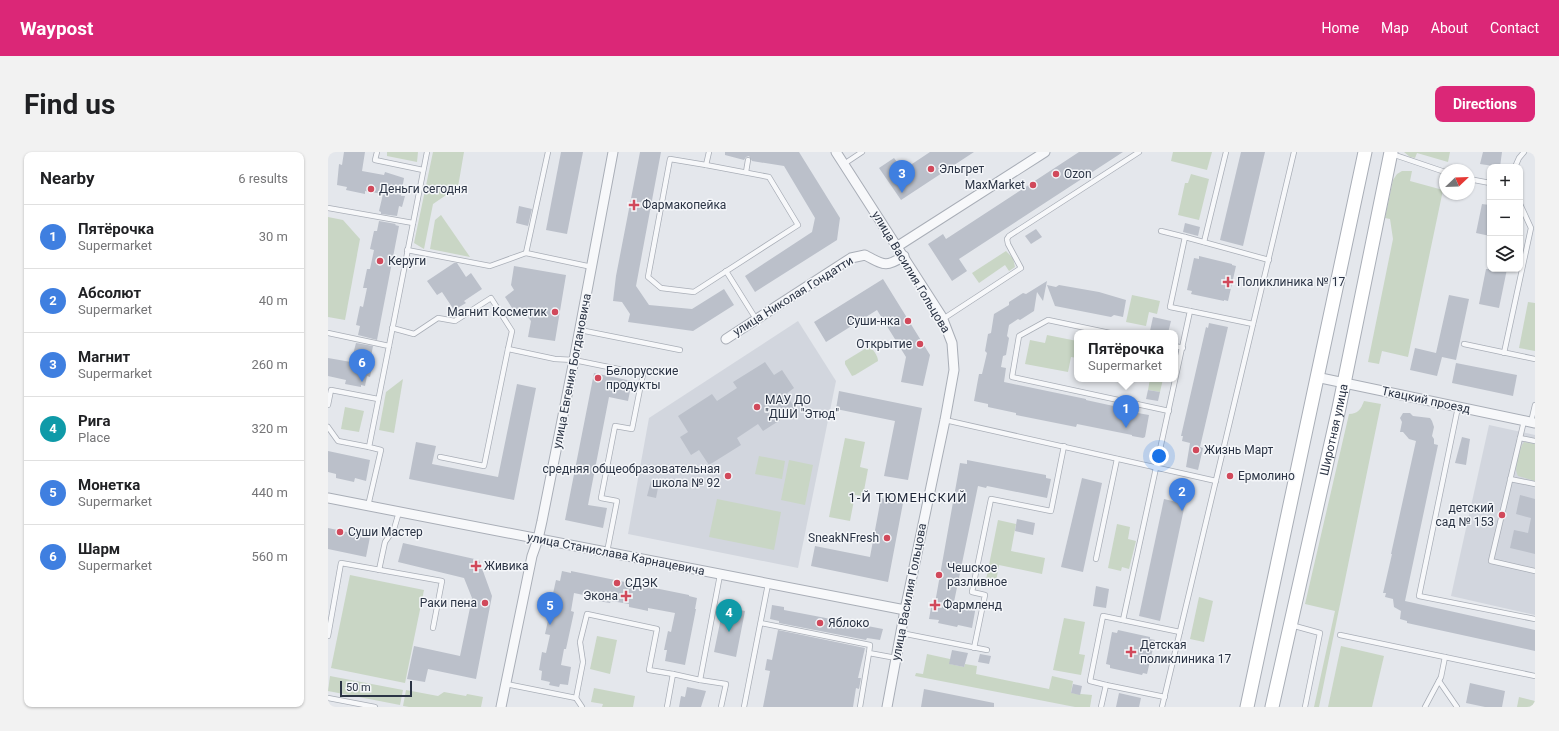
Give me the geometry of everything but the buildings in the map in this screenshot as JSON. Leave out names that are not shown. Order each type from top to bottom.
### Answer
[{"type":"main road","points":[[1247,707],[1365,152]]},
{"type":"main road","name":"Широтная улица","points":[[1272,707],[1344,382],[1391,153]]},
{"type":"street","name":"улица Евгения Богдановича","points":[[501,707],[532,556],[538,539],[580,330],[613,152]]},
{"type":"street","name":"улица Василия Гольцова","points":[[836,152],[898,246],[943,319],[952,343],[954,361],[945,420],[905,610],[887,707]]},
{"type":"street","points":[[898,246],[1045,152]]},
{"type":"street","name":"улица Николая Гондатти","points":[[726,339],[851,258],[865,255],[881,263],[892,264],[904,256]]},
{"type":"street","name":"Ткацкий проезд","points":[[1316,377],[1530,422]]},
{"type":"street","name":"улица Станислава Карнацевича","points":[[328,498],[905,610]]},
{"type":"lane","points":[[377,152],[375,160],[423,170]]},
{"type":"lane","points":[[369,447],[427,152]]},
{"type":"lane","points":[[526,253],[548,152]]},
{"type":"lane","points":[[706,165],[709,152]]},
{"type":"lane","points":[[844,164],[862,152]]},
{"type":"lane","points":[[943,319],[1021,268],[1008,244],[1007,239],[1009,236],[1139,152]]},
{"type":"lane","points":[[1204,242],[1226,152]]},
{"type":"lane","points":[[1162,707],[1294,152]]},
{"type":"lane","points":[[1516,164],[1524,152]]},
{"type":"lane","points":[[1391,153],[1439,170]]},
{"type":"lane","points":[[670,159],[746,172],[769,177],[798,225],[694,292],[661,288],[648,277],[670,159]]},
{"type":"lane","points":[[746,172],[748,160]]},
{"type":"lane","points":[[1475,180],[1487,182]]},
{"type":"lane","points":[[328,208],[413,224]]},
{"type":"lane","points":[[1504,353],[1530,228],[1523,211]]},
{"type":"lane","points":[[1161,231],[1269,260]]},
{"type":"lane","points":[[1185,237],[1170,307],[1253,324]]},
{"type":"lane","points":[[407,250],[490,266],[526,253],[592,267]]},
{"type":"lane","points":[[726,271],[756,319]]},
{"type":"lane","points":[[392,328],[414,334],[438,318],[455,321],[491,298],[512,331],[484,466],[440,457]]},
{"type":"lane","points":[[1178,370],[1190,311]]},
{"type":"lane","points":[[1096,330],[1048,320],[1020,336],[1012,377],[1169,411]]},
{"type":"lane","points":[[580,330],[680,350]]},
{"type":"lane","points":[[328,332],[389,346]]},
{"type":"lane","points":[[1464,344],[1535,359]]},
{"type":"lane","points":[[1178,347],[1183,348]]},
{"type":"lane","points":[[508,349],[555,359],[574,360],[643,374],[632,429],[615,426],[601,498],[617,501],[607,552]]},
{"type":"lane","points":[[1123,620],[1175,382]]},
{"type":"lane","points":[[328,405],[331,390],[378,399]]},
{"type":"lane","points":[[1535,404],[1530,422],[1520,438],[1491,561],[1535,571]]},
{"type":"lane","points":[[1458,407],[1419,596],[1535,619]]},
{"type":"lane","points":[[945,420],[1216,481]]},
{"type":"lane","points":[[328,428],[338,441],[381,450],[368,506]]},
{"type":"lane","points":[[1520,438],[1535,441]]},
{"type":"lane","points":[[974,648],[985,595],[972,592],[991,499],[1051,511],[1064,446]]},
{"type":"lane","points":[[1096,559],[1117,458]]},
{"type":"lane","points":[[1510,479],[1535,484]]},
{"type":"lane","points":[[379,570],[385,542],[394,529],[399,512]]},
{"type":"lane","points":[[328,636],[341,563],[442,581],[433,628]]},
{"type":"lane","points":[[700,680],[720,575]]},
{"type":"lane","points":[[744,707],[768,584]]},
{"type":"lane","points":[[582,707],[576,698],[583,662],[580,642],[587,614],[657,629],[649,670],[726,684],[720,707]]},
{"type":"lane","points":[[1165,697],[1090,681],[1103,616],[1180,632]]},
{"type":"lane","points":[[761,623],[870,645],[860,707]]},
{"type":"lane","points":[[1290,625],[1320,633],[1305,707]]},
{"type":"lane","points":[[901,633],[988,650]]},
{"type":"lane","points":[[1340,635],[1535,676]]},
{"type":"lane","points":[[869,653],[896,658]]},
{"type":"lane","points":[[1425,707],[1439,681],[1445,657]]},
{"type":"lane","points":[[667,707],[673,674]]},
{"type":"lane","points":[[1439,681],[1457,707]]},
{"type":"lane","points":[[505,684],[576,698]]},
{"type":"lane","points":[[1101,707],[1106,685]]},
{"type":"lane","points":[[328,698],[375,707]]},
{"type":"shaded area","name":"средняя общеобразовательная школа № 92","points":[[798,321],[836,381],[798,568],[628,534],[649,418]]},
{"type":"shaded area","name":"детский сад № 153","points":[[1489,425],[1535,435],[1535,615],[1451,596]]},
{"type":"green space","points":[[387,152],[418,152],[417,162],[387,156]]},
{"type":"green space","points":[[433,152],[464,152],[458,187],[433,204],[424,249],[414,243]]},
{"type":"green space","points":[[1173,152],[1212,152],[1207,170],[1171,161]]},
{"type":"green space","points":[[1404,152],[1450,152],[1448,162],[1417,153],[1415,158],[1410,157]]},
{"type":"green space","points":[[1402,171],[1412,171],[1410,181],[1439,189],[1439,200],[1441,200],[1408,357],[1382,351],[1379,364],[1368,362],[1393,239],[1390,219],[1385,218],[1393,180],[1397,174]]},
{"type":"green space","points":[[1191,174],[1209,179],[1199,220],[1178,215],[1185,183],[1188,183]]},
{"type":"green space","points":[[441,215],[470,257],[430,249],[435,220]]},
{"type":"green space","points":[[328,217],[343,220],[360,239],[345,320],[328,317]]},
{"type":"green space","points":[[1006,251],[1013,258],[1015,267],[1009,271],[1005,265],[979,283],[972,273]]},
{"type":"green space","points":[[1132,295],[1160,301],[1157,314],[1149,312],[1146,326],[1126,322]]},
{"type":"green space","points":[[1528,302],[1535,303],[1535,351],[1519,348]]},
{"type":"green space","points":[[1047,335],[1074,340],[1074,358],[1071,357],[1068,372],[1025,364],[1030,340],[1045,343]]},
{"type":"green space","points":[[868,347],[875,352],[878,361],[852,376],[845,364],[845,361]]},
{"type":"green space","points":[[403,379],[394,433],[379,430],[386,392]]},
{"type":"green space","points":[[1149,382],[1162,382],[1160,392],[1148,390]]},
{"type":"green space","points":[[1364,401],[1381,404],[1319,707],[1314,707],[1335,611],[1305,604],[1349,414],[1355,413],[1359,410]]},
{"type":"green space","points":[[345,407],[364,411],[359,432],[341,429]]},
{"type":"green space","points":[[845,438],[865,442],[860,467],[868,469],[863,496],[855,495],[850,521],[829,517]]},
{"type":"green space","points":[[1524,442],[1535,444],[1535,481],[1518,476],[1516,469],[1517,460]]},
{"type":"green space","points":[[759,456],[785,461],[782,479],[755,474]]},
{"type":"green space","points":[[789,460],[813,465],[805,505],[781,500]]},
{"type":"green space","points":[[717,499],[781,512],[774,550],[709,537]]},
{"type":"green space","points":[[998,520],[1016,524],[1011,551],[1045,558],[1042,574],[999,565],[995,587],[985,585]]},
{"type":"green space","points":[[1117,524],[1130,527],[1128,539],[1136,541],[1129,569],[1122,567],[1121,571],[1108,568]]},
{"type":"green space","points":[[350,575],[424,590],[405,683],[331,668]]},
{"type":"green space","points":[[1199,597],[1213,601],[1204,642],[1190,639]]},
{"type":"green space","points":[[1064,618],[1085,622],[1079,654],[1085,655],[1081,675],[1053,670]]},
{"type":"green space","points":[[597,636],[617,640],[610,674],[590,669]]},
{"type":"green space","points":[[1341,646],[1384,656],[1372,707],[1328,707]]},
{"type":"green space","points":[[927,654],[950,659],[950,664],[964,667],[965,664],[977,666],[976,674],[1049,689],[1052,676],[1073,681],[1071,693],[1092,695],[1090,707],[1075,707],[915,676],[916,673],[923,674]]},
{"type":"green space","points":[[330,676],[403,690],[400,705],[328,691]]},
{"type":"green space","points":[[594,688],[635,696],[633,707],[602,707],[603,704],[591,702]]},
{"type":"green space","points":[[406,690],[438,696],[444,692],[483,697],[481,707],[409,707],[403,706]]},
{"type":"green space","points":[[1519,697],[1535,701],[1535,707],[1517,707]]},
{"type":"place","name":"Эльгрет","points":[[931,169]]},
{"type":"place","name":"Ozon","points":[[1056,174]]},
{"type":"place","name":"MaxMarket","points":[[1033,185]]},
{"type":"place","name":"Деньги сегодня","points":[[371,189]]},
{"type":"place","name":"Магнит","points":[[902,193]]},
{"type":"place","name":"Фармакопейка","points":[[634,205]]},
{"type":"place","name":"Керуги","points":[[380,261]]},
{"type":"place","name":"Поликлиника № 17","points":[[1228,282]]},
{"type":"place","name":"Магнит Косметик","points":[[555,312]]},
{"type":"place","name":"Суши-нка","points":[[908,321]]},
{"type":"place","name":"Открытие","points":[[920,344]]},
{"type":"place","name":"Белорусские продукты","points":[[598,378]]},
{"type":"place","name":"Шарм","points":[[362,382]]},
{"type":"place","name":"МАУ ДО \"ДШИ \"Этюд\"","points":[[757,407]]},
{"type":"place","name":"Пятёрочка","points":[[1126,428]]},
{"type":"place","name":"Жизнь Март","points":[[1196,450]]},
{"type":"place","name":"средняя общеобразовательная школа № 92","points":[[728,476]]},
{"type":"place","name":"Ермолино","points":[[1230,476]]},
{"type":"place","name":"Абсолют","points":[[1182,511]]},
{"type":"place","name":"детский сад № 153","points":[[1502,515]]},
{"type":"place","name":"Суши Мастер","points":[[340,532]]},
{"type":"place","name":"SneakNFresh","points":[[887,538]]},
{"type":"place","name":"Живика","points":[[476,566]]},
{"type":"place","name":"Чешское разливное","points":[[939,575]]},
{"type":"place","name":"СДЭК","points":[[617,583]]},
{"type":"place","name":"Экона","points":[[626,596]]},
{"type":"place","name":"Раки пена","points":[[485,603]]},
{"type":"place","name":"Фармленд","points":[[935,605]]},
{"type":"place","name":"Яблоко","points":[[820,623]]},
{"type":"place","name":"Монетка","points":[[550,625]]},
{"type":"place","name":"Рига","points":[[729,632]]},
{"type":"place","name":"Детская поликлиника 17","points":[[1131,652]]},
{"type":"district","name":"1-Й ТЮМЕНСКИЙ","points":[[908,497]]}]
